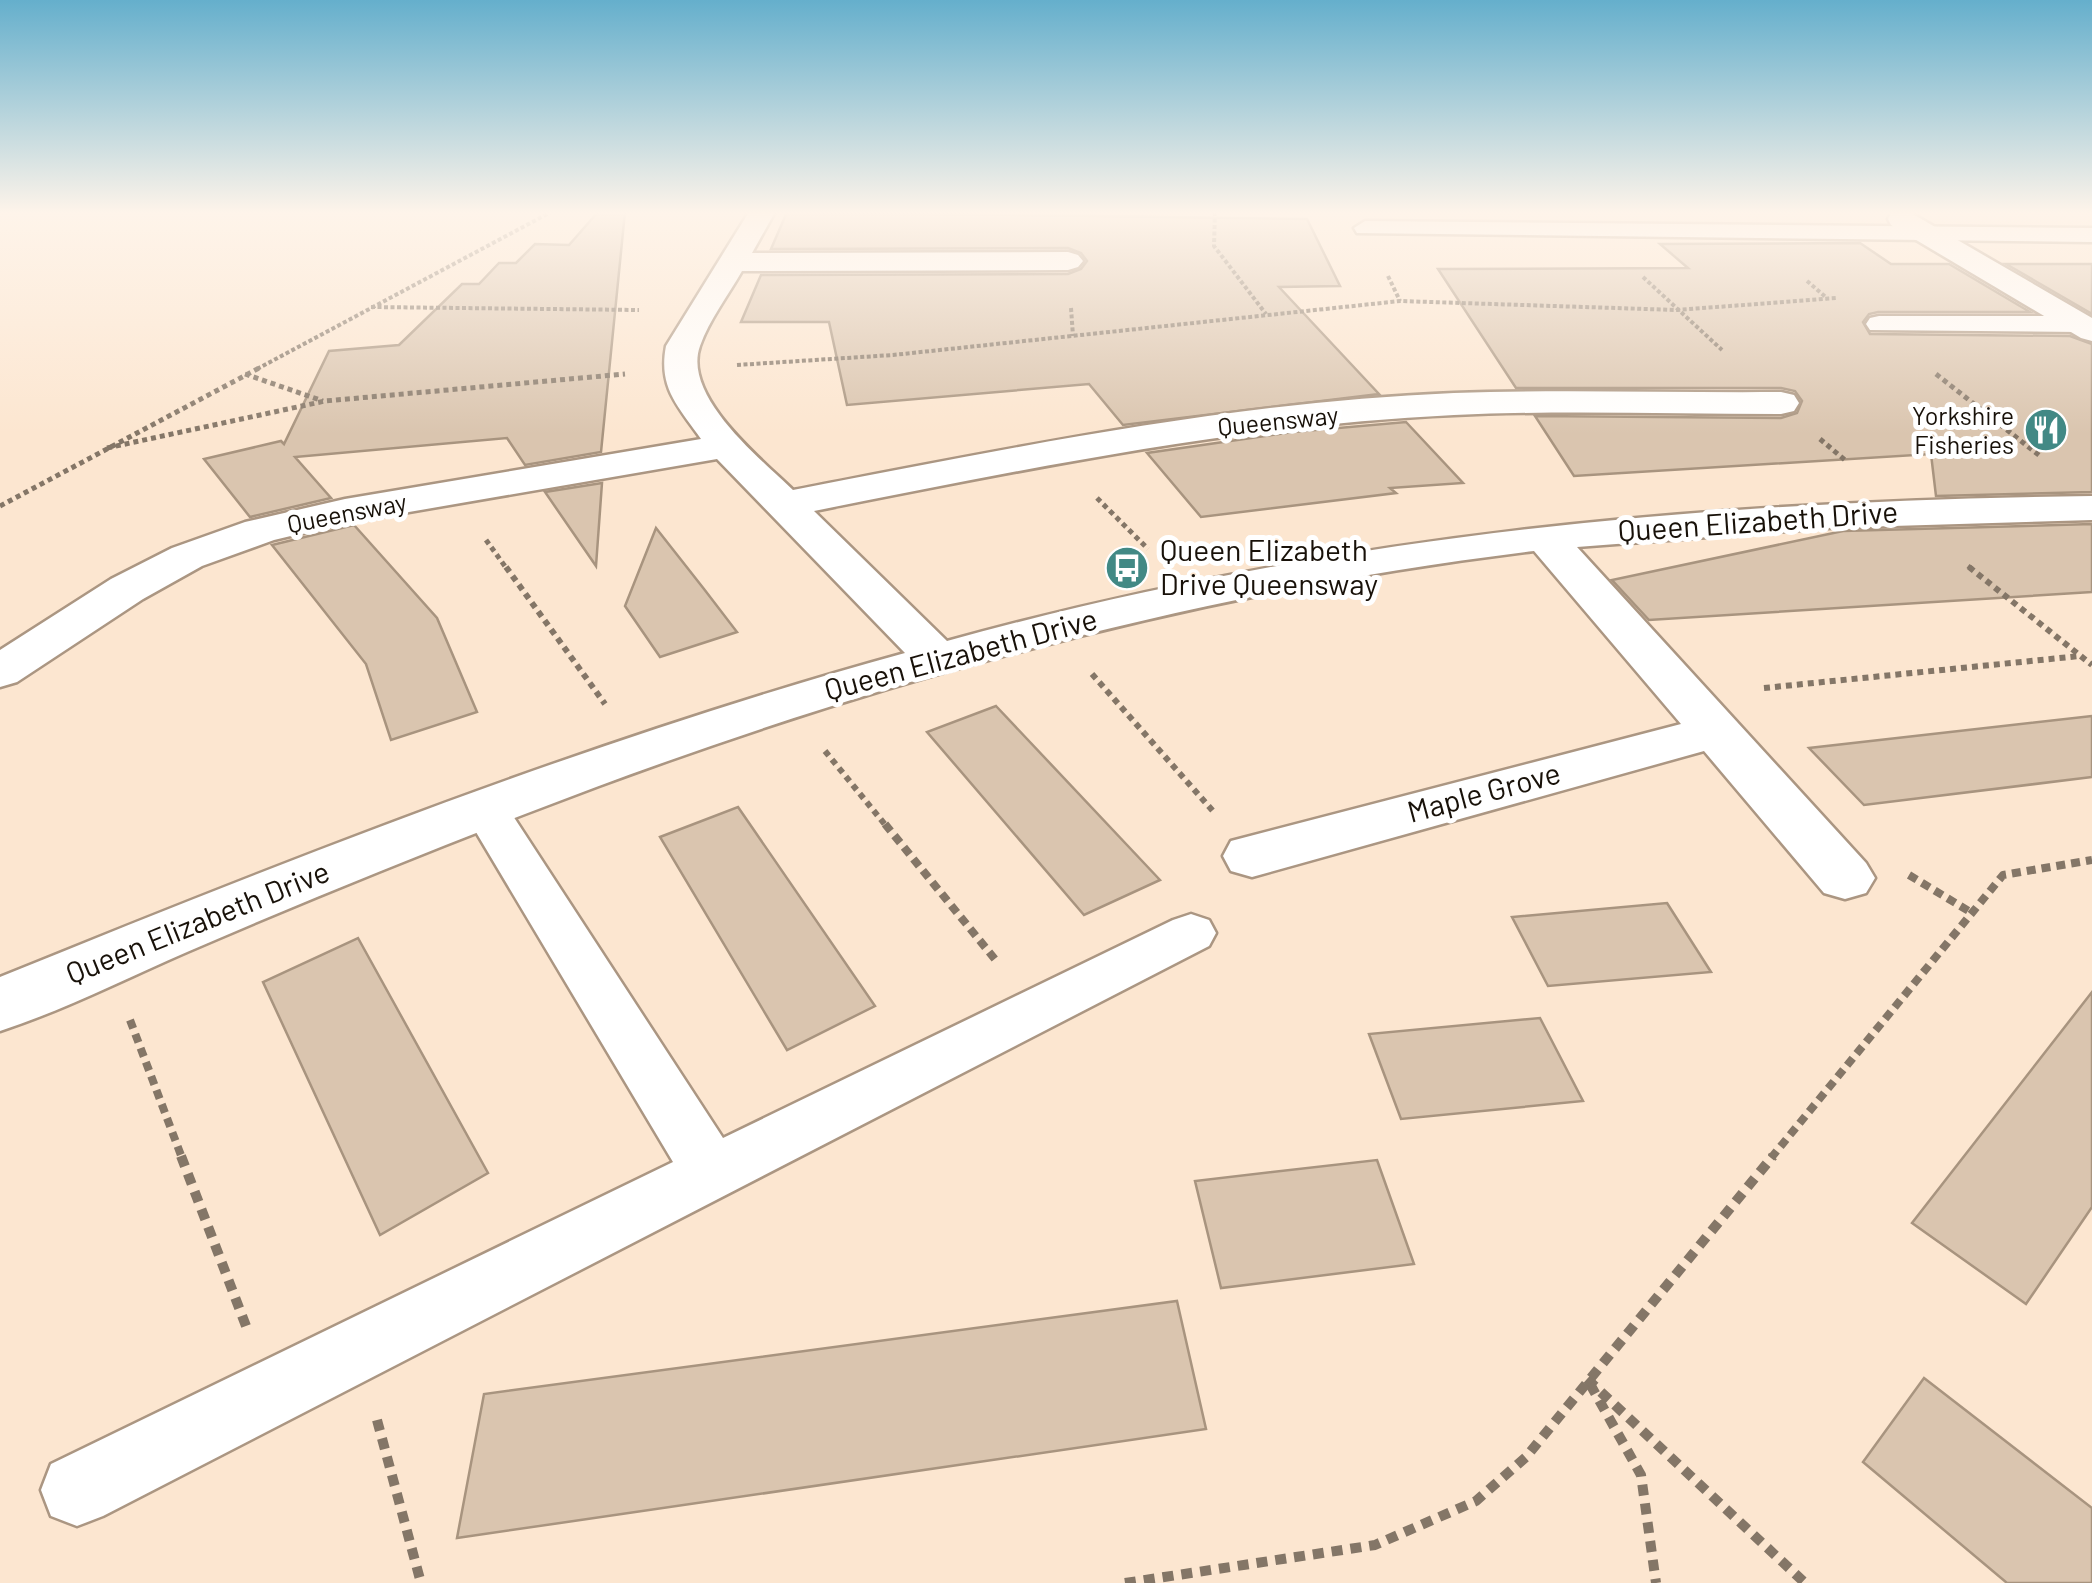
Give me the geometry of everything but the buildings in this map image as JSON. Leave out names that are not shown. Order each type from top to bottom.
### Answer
[{"type":"street","points":[[717,286],[683,346],[680,369],[688,395],[726,446],[781,504],[938,658]]},
{"type":"street","points":[[2014,286],[2086,328]]},
{"type":"street","name":"Queensway","points":[[781,504],[1050,452],[1238,424],[1453,404],[1781,403]]},
{"type":"street","name":"Queensway","points":[[0,672],[127,589],[187,557],[294,523],[726,446]]},
{"type":"street","name":"Queen Elizabeth Drive","points":[[0,1005],[484,807],[786,704],[1051,629],[1382,559],[1546,536],[1902,512],[2092,508]]},
{"type":"street","points":[[1546,536],[1845,878]]},
{"type":"street","name":"Maple Grove","points":[[1252,856],[1701,714]]},
{"type":"lane","points":[[1879,324],[2086,328]]},
{"type":"lane","points":[[484,807],[711,1172]]},
{"type":"lane","points":[[76,1490],[1191,933]]},
{"type":"path","points":[[0,506],[412,286]]},
{"type":"path","points":[[1245,286],[1267,315]]},
{"type":"path","points":[[107,448],[325,401],[680,369],[893,355],[1400,301],[1677,310],[1844,298]]},
{"type":"path","points":[[370,308],[702,310]]},
{"type":"path","points":[[245,374],[325,401]]},
{"type":"path","points":[[1050,452],[1196,596]]},
{"type":"path","points":[[452,493],[641,754]]},
{"type":"path","points":[[1902,512],[2092,665]]},
{"type":"path","points":[[1051,629],[1252,856]]},
{"type":"path","points":[[1701,714],[2081,656]]},
{"type":"path","points":[[786,704],[1036,1010]]},
{"type":"path","points":[[1125,1583],[1376,1544],[1476,1501],[1526,1457],[2003,875],[2092,860]]},
{"type":"path","points":[[107,959],[271,1393]]},
{"type":"path","points":[[358,1349],[420,1583]]},
{"type":"path","points":[[1587,1379],[1641,1475],[1656,1583]]},
{"type":"path","points":[[1587,1379],[1804,1583]]},
{"type":"place","name":"Yorkshire Fisheries","points":[[2046,430]]},
{"type":"place","name":"Queen Elizabeth Drive Queensway","points":[[1127,568]]}]
